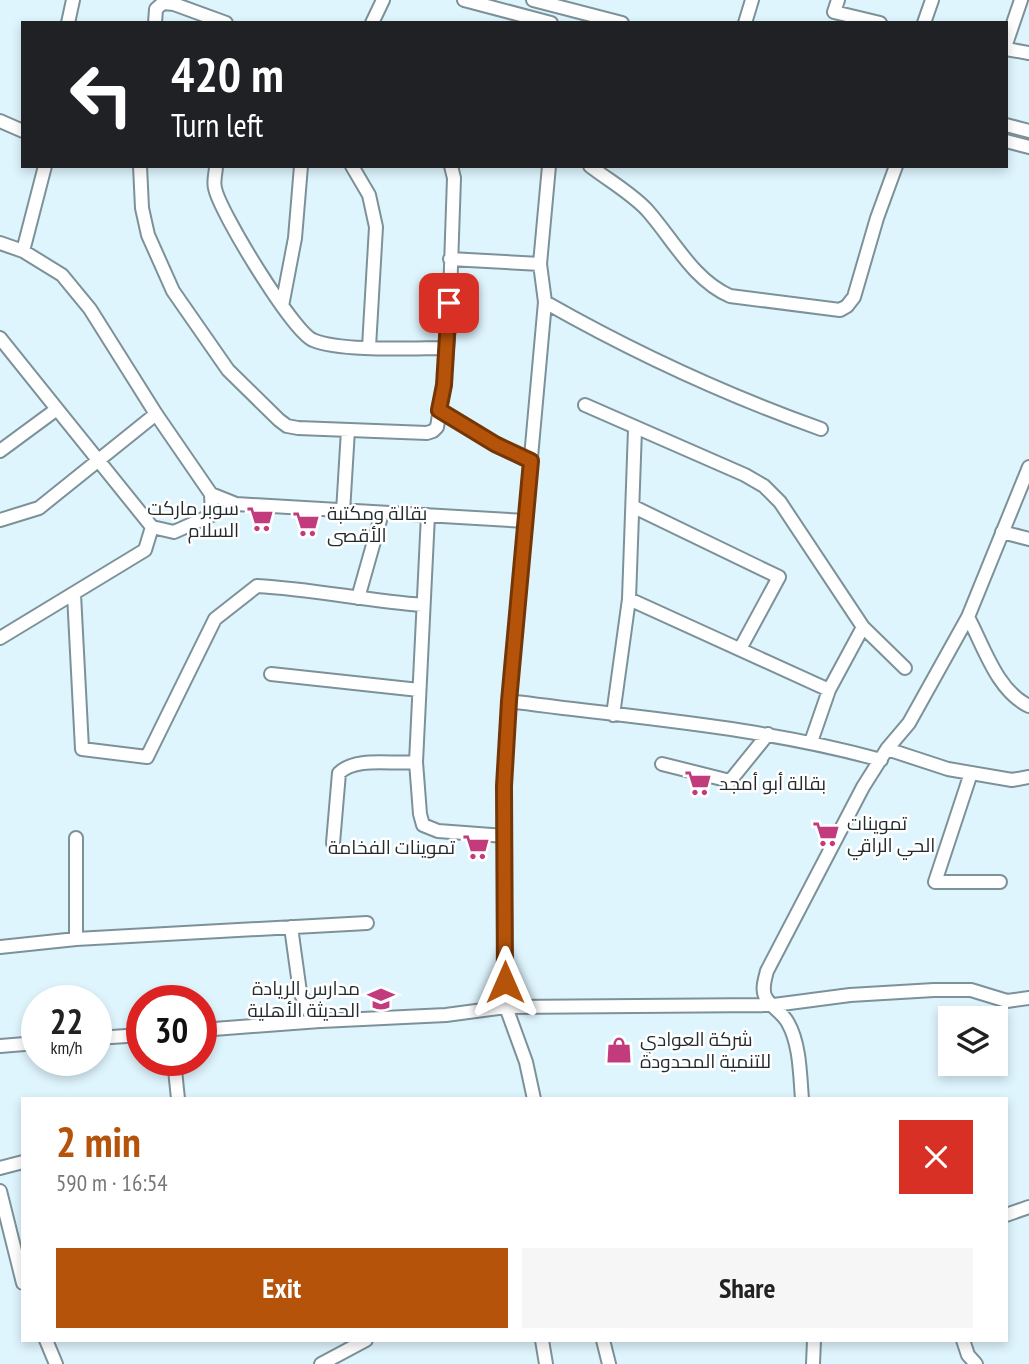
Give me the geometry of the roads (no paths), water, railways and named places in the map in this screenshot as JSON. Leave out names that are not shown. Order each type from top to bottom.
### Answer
[{"type":"street","points":[[68,21],[73,0]]},
{"type":"street","points":[[373,21],[383,0]]},
{"type":"street","points":[[464,0],[543,21]]},
{"type":"street","points":[[533,0],[614,21]]},
{"type":"street","points":[[746,21],[752,0]]},
{"type":"street","points":[[838,0],[834,12],[872,21]]},
{"type":"street","points":[[925,21],[932,0]]},
{"type":"street","points":[[1008,40],[1021,0]]},
{"type":"street","points":[[155,21],[156,9],[163,3],[174,4],[221,21]]},
{"type":"street","points":[[561,21],[565,8]]},
{"type":"street","points":[[1008,47],[1029,53]]},
{"type":"street","points":[[0,121],[21,130]]},
{"type":"street","points":[[1008,126],[1029,131]]},
{"type":"street","points":[[1008,142],[1029,148]]},
{"type":"street","points":[[23,251],[44,168]]},
{"type":"street","points":[[140,168],[142,208],[148,235],[173,291],[228,370],[287,426],[427,433],[437,427],[447,348],[454,178],[452,168]]},
{"type":"street","points":[[216,168],[214,186],[225,212],[282,306],[303,334],[326,344],[447,348]]},
{"type":"street","points":[[282,306],[295,238],[301,168]]},
{"type":"street","points":[[353,168],[369,195],[376,226],[369,347]]},
{"type":"street","points":[[534,1097],[526,1062],[506,1007],[504,786],[509,701],[545,302],[540,264],[549,168]]},
{"type":"street","points":[[593,168],[645,207],[702,278],[715,289],[730,296],[840,310],[848,306],[854,297],[877,218],[895,168]]},
{"type":"street","points":[[0,243],[23,251],[62,275],[90,309],[156,414],[211,494],[212,515],[174,532],[152,527],[0,338]]},
{"type":"street","points":[[450,259],[540,264]]},
{"type":"street","points":[[545,302],[598,332],[664,364],[765,409],[821,429]]},
{"type":"street","points":[[585,405],[745,475],[764,486],[786,511],[863,627],[905,668]]},
{"type":"street","points":[[0,451],[57,409]]},
{"type":"street","points":[[439,410],[495,444],[531,461]]},
{"type":"street","points":[[0,520],[39,508],[156,414]]},
{"type":"street","points":[[613,715],[629,599],[635,429]]},
{"type":"street","points":[[343,512],[348,430]]},
{"type":"street","points":[[802,1097],[795,1044],[789,1024],[765,998],[763,985],[768,971],[857,799],[884,754],[909,723],[968,617],[1029,467]]},
{"type":"street","points":[[211,494],[236,504],[526,521]]},
{"type":"street","points":[[634,507],[779,578],[740,649]]},
{"type":"street","points":[[358,598],[382,513]]},
{"type":"street","points":[[428,515],[415,762],[420,814],[423,825],[438,831],[505,836]]},
{"type":"street","points":[[0,638],[145,550],[152,527]]},
{"type":"street","points":[[1002,532],[1029,540]]},
{"type":"street","points":[[74,594],[82,749],[147,757],[215,619],[257,586],[294,588],[423,605]]},
{"type":"street","points":[[629,599],[829,690]]},
{"type":"street","points":[[968,617],[1005,689],[1018,701],[1029,706]]},
{"type":"street","points":[[811,743],[829,690],[863,627]]},
{"type":"street","points":[[271,674],[419,690]]},
{"type":"street","points":[[509,701],[700,723],[884,754],[1012,780],[1029,777]]},
{"type":"street","points":[[662,764],[730,782],[768,734]]},
{"type":"street","points":[[333,843],[339,773],[345,767],[415,762]]},
{"type":"street","points":[[971,773],[935,882],[1000,882]]},
{"type":"street","points":[[76,838],[76,939]]},
{"type":"street","points":[[0,947],[76,939],[367,923]]},
{"type":"street","points":[[291,927],[300,992],[311,1016],[321,1021]]},
{"type":"street","points":[[217,1029],[446,1015],[506,1007],[774,1005],[850,995],[934,990],[971,990],[1007,1001],[1029,998]]},
{"type":"street","points":[[0,1046],[21,1044]]},
{"type":"street","points":[[176,1076],[178,1097]]},
{"type":"street","points":[[0,1168],[21,1163]]},
{"type":"street","points":[[0,1191],[21,1275]]},
{"type":"street","points":[[1008,1214],[1029,1208]]},
{"type":"street","points":[[47,1342],[56,1364]]},
{"type":"street","points":[[321,1364],[362,1342]]},
{"type":"street","points":[[542,1342],[547,1364]]},
{"type":"street","points":[[603,1342],[607,1363]]},
{"type":"street","points":[[813,1364],[814,1342]]},
{"type":"street","points":[[964,1342],[968,1355],[976,1364]]},
{"type":"place","name":"سوبر ماركت السلام","points":[[260,519]]},
{"type":"place","name":"بقالة ومكتبة الأقصى","points":[[306,524]]},
{"type":"place","name":"بقالة أبو أمجد","points":[[698,783]]},
{"type":"place","name":"تموينات الحي الراقي","points":[[826,834]]},
{"type":"place","name":"تموينات الفخامة","points":[[476,847]]},
{"type":"place","name":"مدارس الريادة الحديثة الأهلية","points":[[381,999]]},
{"type":"place","name":"شركة العوادي للتنمية المحدودة","points":[[619,1050]]}]
